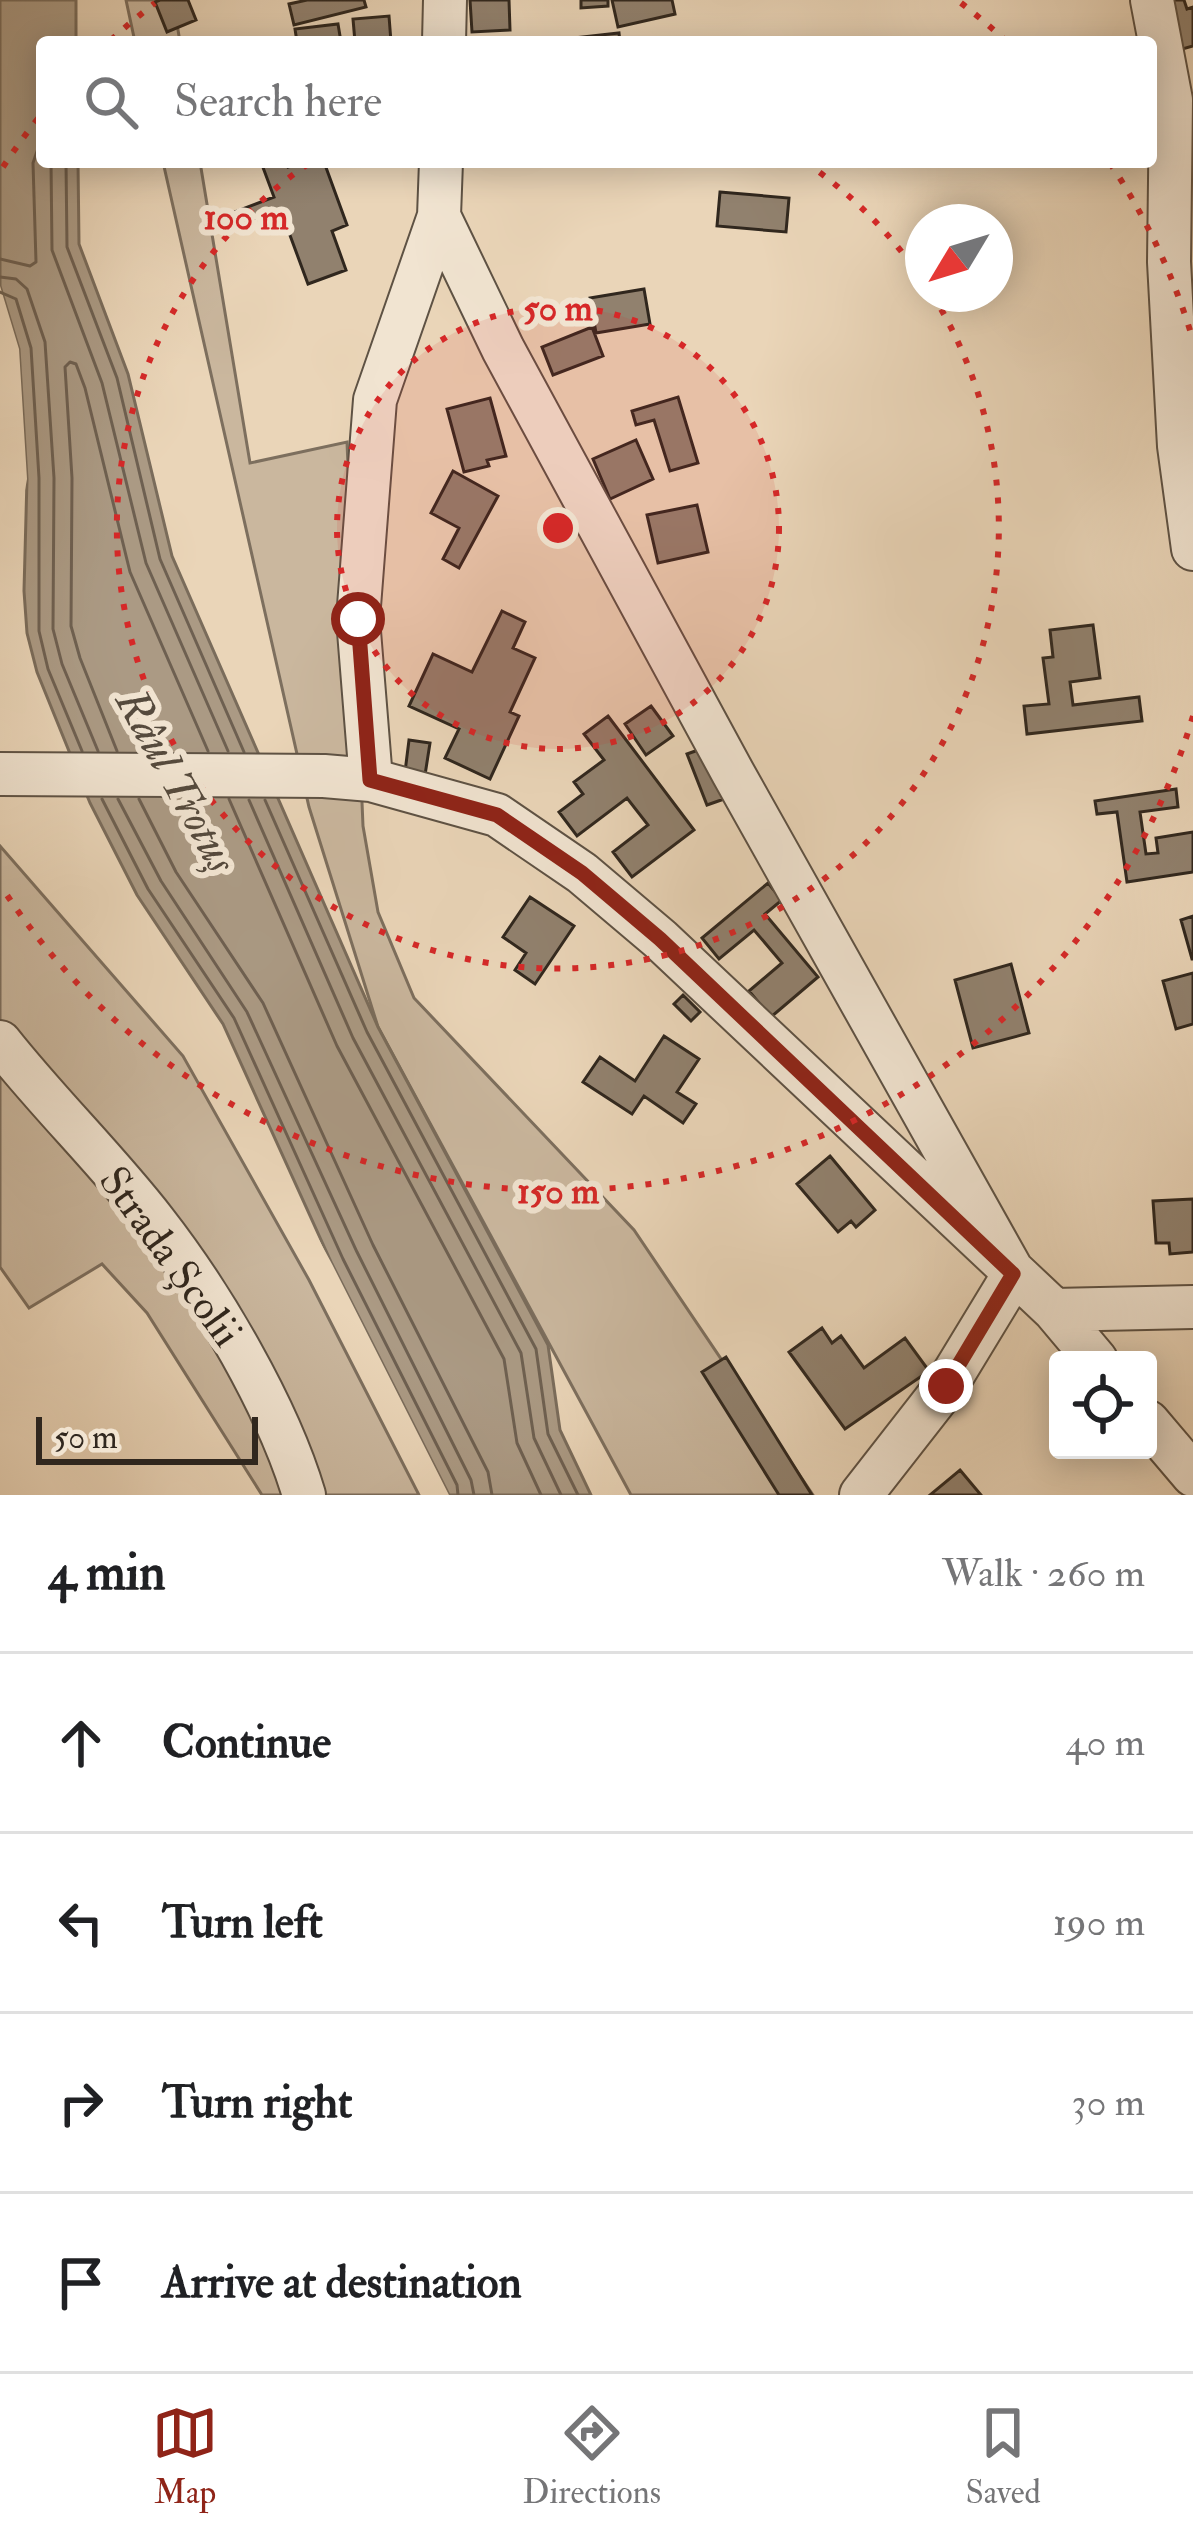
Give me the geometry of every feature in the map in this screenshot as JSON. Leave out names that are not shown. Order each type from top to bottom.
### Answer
[{"type":"street","points":[[444,36],[445,0]]},
{"type":"street","points":[[1151,0],[1171,100],[1169,262],[1179,446],[1193,549]]},
{"type":"street","points":[[370,780],[358,619],[375,400],[440,216],[441,168]]},
{"type":"street","points":[[440,216],[503,349],[1013,1274]]},
{"type":"street","points":[[0,774],[324,776],[370,780],[497,815],[582,873],[660,939],[1054,1310],[1088,1351]]},
{"type":"street","name":"Strada Școlii","points":[[0,1042],[155,1222],[181,1260],[243,1354],[304,1495]]},
{"type":"street","points":[[861,1495],[946,1386],[1013,1274]]},
{"type":"street","points":[[1054,1310],[1193,1307]]},
{"type":"street","points":[[1157,1433],[1193,1475]]},
{"type":"shaded area","points":[[126,0],[173,0],[179,36],[134,36]]},
{"type":"shaded area","points":[[164,168],[201,168],[250,463],[347,442],[363,826],[378,912],[414,998],[634,1230],[813,1495],[631,1495],[378,1027],[309,807]]},
{"type":"shaded area","points":[[0,846],[183,1056],[309,1280],[419,1495],[262,1495],[147,1313],[102,1264],[29,1308],[0,1267]]},
{"type":"water","name":"Râul Trotuș","points":[[0,0],[76,0],[76,36],[36,36],[36,168],[78,168],[79,244],[128,374],[172,556],[378,1027],[548,1345],[560,1430],[591,1495],[449,1495],[332,1264],[223,1024],[137,895],[90,803],[37,672],[27,633],[27,479],[19,349],[0,286]]},
{"type":"pier","points":[[0,286],[19,349],[27,479],[20,518],[13,350],[0,307]]},
{"type":"pier","points":[[292,1190],[332,1264],[449,1495],[442,1495]]},
{"type":"building","points":[[188,0],[196,20],[167,32],[155,2]]},
{"type":"building","points":[[364,0],[366,7],[294,25],[289,4]]},
{"type":"building","points":[[470,0],[509,0],[510,30],[472,32]]},
{"type":"building","points":[[581,0],[608,0],[608,6],[581,8]]},
{"type":"building","points":[[612,0],[672,0],[675,14],[618,27]]},
{"type":"building","points":[[1163,0],[1184,0],[1187,9],[1193,7],[1193,46],[1179,50]]},
{"type":"building","points":[[389,16],[391,36],[354,36],[353,19]]},
{"type":"building","points":[[338,24],[340,36],[296,36],[295,29]]},
{"type":"building","points":[[263,168],[326,168],[347,225],[332,231],[346,270],[308,284],[281,211],[235,228],[229,214],[274,197]]},
{"type":"building","points":[[720,192],[789,198],[786,232],[717,226]]},
{"type":"building","points":[[644,289],[650,324],[596,333],[590,298]]},
{"type":"building","points":[[592,327],[603,356],[553,375],[542,347]]},
{"type":"building","points":[[678,397],[698,463],[670,471],[654,420],[636,425],[632,411]]},
{"type":"building","points":[[490,398],[506,456],[464,472],[447,409]]},
{"type":"building","points":[[636,440],[653,479],[610,499],[593,459]]},
{"type":"building","points":[[453,471],[498,496],[459,568],[443,559],[459,528],[431,513]]},
{"type":"building","points":[[697,505],[708,552],[658,563],[647,515]]},
{"type":"building","points":[[502,611],[525,622],[513,648],[535,658],[510,712],[519,716],[490,779],[445,758],[459,729],[409,706],[433,654],[472,672]]},
{"type":"building","points":[[1093,625],[1100,678],[1070,682],[1073,705],[1139,697],[1142,721],[1027,734],[1024,706],[1049,704],[1043,658],[1053,657],[1050,630]]},
{"type":"building","points":[[651,706],[673,736],[646,755],[625,724]]},
{"type":"building","points":[[608,716],[694,830],[632,877],[613,852],[648,825],[627,798],[577,836],[559,812],[583,794],[574,782],[604,760],[584,734]]},
{"type":"building","points":[[409,740],[430,743],[425,775],[405,772]]},
{"type":"building","points":[[704,748],[724,799],[707,805],[687,754]]},
{"type":"building","points":[[1176,789],[1178,807],[1140,812],[1146,854],[1158,853],[1156,838],[1193,832],[1193,872],[1127,882],[1117,812],[1097,814],[1095,801]]},
{"type":"building","points":[[768,883],[782,900],[765,914],[818,977],[771,1017],[749,991],[782,963],[754,930],[719,959],[702,938]]},
{"type":"building","points":[[530,897],[574,926],[535,984],[515,970],[526,953],[503,937]]},
{"type":"building","points":[[1193,916],[1193,959],[1192,959],[1181,920]]},
{"type":"building","points":[[1011,964],[1029,1033],[973,1048],[955,980]]},
{"type":"building","points":[[1193,973],[1193,1024],[1176,1029],[1163,981]]},
{"type":"building","points":[[683,995],[700,1012],[691,1021],[674,1004]]},
{"type":"building","points":[[664,1036],[699,1059],[677,1092],[696,1104],[683,1123],[644,1096],[632,1114],[583,1082],[600,1057],[635,1081]]},
{"type":"building","points":[[830,1156],[875,1210],[856,1227],[851,1221],[838,1232],[797,1184]]},
{"type":"building","points":[[1193,1199],[1193,1252],[1170,1254],[1169,1243],[1156,1243],[1153,1201]]},
{"type":"building","points":[[822,1328],[832,1343],[841,1336],[864,1368],[905,1338],[929,1371],[845,1429],[789,1352]]},
{"type":"building","points":[[726,1357],[812,1495],[779,1495],[702,1372]]},
{"type":"building","points":[[960,1470],[981,1495],[930,1495]]},
{"type":"route","points":[[358,619],[370,780],[497,815],[582,873],[660,939],[1013,1274],[946,1386]]}]
